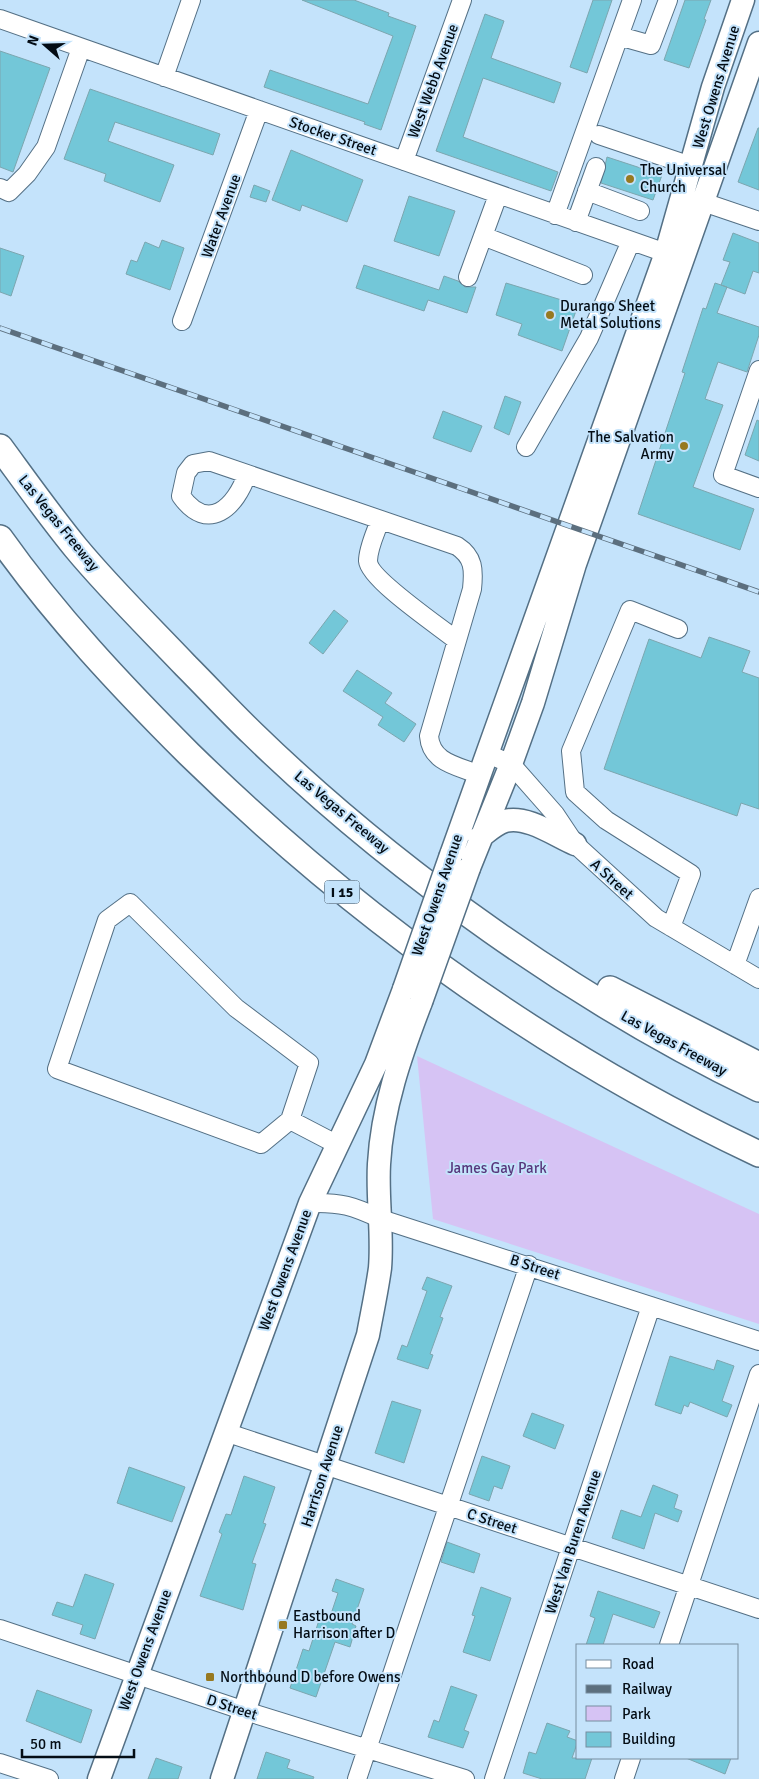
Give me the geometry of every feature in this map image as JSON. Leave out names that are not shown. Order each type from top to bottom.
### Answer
[{"type":"highway","name":"Las Vegas Freeway","points":[[0,447],[76,548],[128,606],[253,734],[352,822],[405,866],[528,954],[635,1022],[759,1088]]},
{"type":"highway","name":"I 15","points":[[0,538],[30,581],[86,647],[157,722],[242,804],[354,902],[455,977],[560,1046],[655,1101],[759,1154]]},
{"type":"highway","points":[[469,913],[664,1018],[759,1065]]},
{"type":"main road","name":"West Owens Avenue","points":[[99,1779],[310,1203],[376,1064],[412,996],[460,862],[480,775],[666,253],[713,88],[743,0]]},
{"type":"main road","name":"West Owens Avenue","points":[[460,862],[479,838],[511,764],[575,564],[740,97],[755,67],[759,43]]},
{"type":"main road","points":[[713,88],[740,97]]},
{"type":"main road","points":[[479,838],[492,827],[506,821],[524,822],[575,844]]},
{"type":"main road","name":"West Owens Avenue","points":[[379,1165],[388,1099],[403,1047],[412,996]]},
{"type":"main road","name":"Harrison Avenue","points":[[222,1779],[368,1335],[380,1267],[379,1165]]},
{"type":"street","points":[[164,77],[191,0]]},
{"type":"street","name":"West Webb Avenue","points":[[404,161],[462,0]]},
{"type":"street","points":[[555,215],[632,0]]},
{"type":"street","points":[[619,36],[651,45],[668,0]]},
{"type":"street","name":"Stocker Street","points":[[0,21],[666,253]]},
{"type":"street","points":[[0,188],[9,192],[27,174],[46,147],[81,48]]},
{"type":"street","name":"Water Avenue","points":[[182,321],[259,110]]},
{"type":"street","points":[[599,135],[692,166]]},
{"type":"street","points":[[576,222],[596,167]]},
{"type":"street","points":[[587,191],[640,211]]},
{"type":"street","points":[[468,277],[498,195]]},
{"type":"street","points":[[702,202],[759,221]]},
{"type":"street","points":[[483,236],[582,275]]},
{"type":"street","points":[[526,448],[589,338],[631,241]]},
{"type":"street","points":[[759,370],[722,475],[759,488]]},
{"type":"street","points":[[247,474],[457,546],[467,552],[474,572],[472,589],[429,736],[430,747],[438,758],[480,775]]},
{"type":"street","points":[[380,520],[368,559],[370,568],[380,581],[456,640]]},
{"type":"street","points":[[672,928],[691,874],[606,820],[575,792],[571,751],[630,610],[678,628]]},
{"type":"street","name":"A Street","points":[[488,754],[511,764],[555,814],[575,844],[656,918],[759,980]]},
{"type":"street","points":[[735,965],[759,898]]},
{"type":"street","points":[[130,903],[236,1008],[309,1063],[290,1120],[261,1144],[57,1069],[107,920],[130,903]]},
{"type":"street","points":[[290,1120],[338,1145]]},
{"type":"street","name":"B Street","points":[[310,1203],[332,1202],[351,1205],[381,1219],[529,1265],[759,1341]]},
{"type":"street","points":[[357,1779],[529,1265]]},
{"type":"street","name":"West Van Buren Avenue","points":[[494,1779],[651,1306]]},
{"type":"street","points":[[669,1644],[759,1374]]},
{"type":"street","name":"C Street","points":[[225,1432],[759,1609]]},
{"type":"street","name":"D Street","points":[[0,1629],[244,1712],[368,1748],[465,1779]]},
{"type":"street","points":[[624,1779],[631,1759]]},
{"type":"street","points":[[0,1763],[50,1779]]},
{"type":"green space","name":"James Gay Park","points":[[417,1056],[759,1214],[759,1324],[433,1219]]},
{"type":"building","points":[[302,0],[354,0],[389,13],[388,16],[416,26],[381,130],[364,124],[365,122],[264,87],[270,70],[368,104],[393,36]]},
{"type":"building","points":[[593,0],[612,0],[587,73],[570,67]]},
{"type":"building","points":[[685,0],[711,0],[689,68],[664,60]]},
{"type":"building","points":[[485,14],[504,21],[491,58],[561,83],[554,103],[483,78],[463,137],[558,172],[551,191],[436,151]]},
{"type":"building","points":[[0,51],[50,68],[13,172],[0,167]]},
{"type":"building","points":[[90,89],[220,134],[213,155],[115,122],[108,141],[174,165],[160,202],[104,181],[106,174],[64,159]]},
{"type":"building","points":[[759,128],[759,190],[738,182]]},
{"type":"building","points":[[291,150],[363,180],[347,222],[302,205],[300,211],[272,200]]},
{"type":"building","name":"The Universal Church","points":[[607,157],[662,175],[653,200],[601,183]]},
{"type":"building","points":[[254,185],[270,191],[266,202],[250,197]]},
{"type":"building","points":[[409,196],[455,211],[439,256],[394,241]]},
{"type":"building","points":[[733,233],[759,243],[759,273],[753,271],[745,294],[721,285],[730,262],[723,260]]},
{"type":"building","points":[[162,240],[184,248],[170,290],[126,274],[131,260],[137,262],[145,242],[159,248]]},
{"type":"building","points":[[0,248],[24,256],[11,296],[0,292]]},
{"type":"building","points":[[364,265],[439,290],[444,276],[458,281],[465,287],[476,287],[467,313],[428,300],[424,311],[356,288]]},
{"type":"building","name":"Durango Sheet Metal Solutions","points":[[506,283],[578,305],[562,351],[518,335],[522,324],[496,315]]},
{"type":"building","name":"The Salvation Army","points":[[715,283],[727,287],[717,313],[759,327],[759,335],[747,372],[718,362],[705,399],[723,405],[693,487],[754,509],[740,550],[638,514],[685,373],[682,372],[703,308],[706,309]]},
{"type":"building","points":[[505,396],[521,402],[509,435],[494,428]]},
{"type":"building","points":[[443,411],[482,426],[471,452],[433,438]]},
{"type":"building","points":[[757,420],[759,421],[759,461],[745,455]]},
{"type":"building","points":[[334,610],[348,621],[323,654],[309,643]]},
{"type":"building","points":[[709,637],[750,651],[742,672],[759,678],[759,809],[741,803],[737,816],[604,769],[649,639],[701,658]]},
{"type":"building","points":[[357,670],[392,693],[385,703],[416,724],[404,742],[378,725],[383,717],[343,691]]},
{"type":"building","points":[[427,1277],[452,1286],[440,1317],[443,1318],[430,1354],[433,1355],[428,1369],[397,1359],[402,1345],[407,1347],[427,1291],[422,1289]]},
{"type":"building","points":[[670,1356],[714,1370],[717,1360],[734,1366],[722,1401],[732,1405],[727,1417],[690,1402],[688,1407],[684,1405],[681,1414],[655,1405]]},
{"type":"building","points":[[392,1401],[421,1410],[404,1463],[375,1453]]},
{"type":"building","points":[[532,1413],[564,1425],[555,1449],[523,1436]]},
{"type":"building","points":[[482,1456],[510,1466],[502,1489],[494,1486],[489,1501],[469,1494]]},
{"type":"building","points":[[129,1467],[185,1487],[172,1522],[117,1503]]},
{"type":"building","points":[[244,1476],[275,1487],[263,1523],[266,1524],[252,1563],[256,1564],[243,1610],[200,1596],[222,1534],[219,1532],[226,1514],[231,1515]]},
{"type":"building","points":[[653,1485],[678,1495],[674,1508],[682,1511],[678,1522],[655,1513],[644,1549],[612,1538],[621,1510],[641,1517]]},
{"type":"building","points":[[447,1542],[480,1554],[474,1573],[441,1562]]},
{"type":"building","points":[[85,1574],[114,1584],[95,1639],[80,1634],[83,1625],[52,1615],[57,1602],[73,1607]]},
{"type":"building","points":[[336,1579],[364,1589],[352,1624],[356,1626],[350,1647],[335,1642],[316,1697],[290,1688],[303,1649],[309,1651],[321,1614],[330,1617],[338,1593],[332,1591]]},
{"type":"building","points":[[481,1587],[511,1598],[490,1661],[463,1652],[475,1616],[472,1615]]},
{"type":"building","points":[[598,1591],[660,1612],[654,1628],[613,1614],[603,1644],[586,1644],[595,1618],[590,1616]]},
{"type":"building","points":[[451,1686],[477,1695],[464,1730],[469,1732],[463,1748],[428,1737],[434,1720],[439,1722]]},
{"type":"building","points":[[37,1690],[92,1710],[81,1743],[26,1721]]},
{"type":"building","points":[[547,1723],[570,1731],[567,1737],[576,1740],[572,1758],[592,1759],[585,1779],[542,1779],[523,1773],[529,1752],[536,1754]]},
{"type":"building","points":[[266,1752],[290,1760],[287,1768],[314,1777],[313,1779],[257,1779]]},
{"type":"building","points":[[156,1758],[182,1767],[178,1779],[148,1779]]},
{"type":"building","points":[[688,1759],[731,1759],[725,1774]]},
{"type":"railway","points":[[0,328],[759,592]]},
{"type":"place","name":"The Universal Church","points":[[630,179]]},
{"type":"place","name":"Durango Sheet Metal Solutions","points":[[550,315]]},
{"type":"place","name":"The Salvation Army","points":[[684,446]]},
{"type":"place","name":"Eastbound Harrison after D","points":[[283,1625]]},
{"type":"place","name":"Northbound D before Owens","points":[[210,1677]]}]
